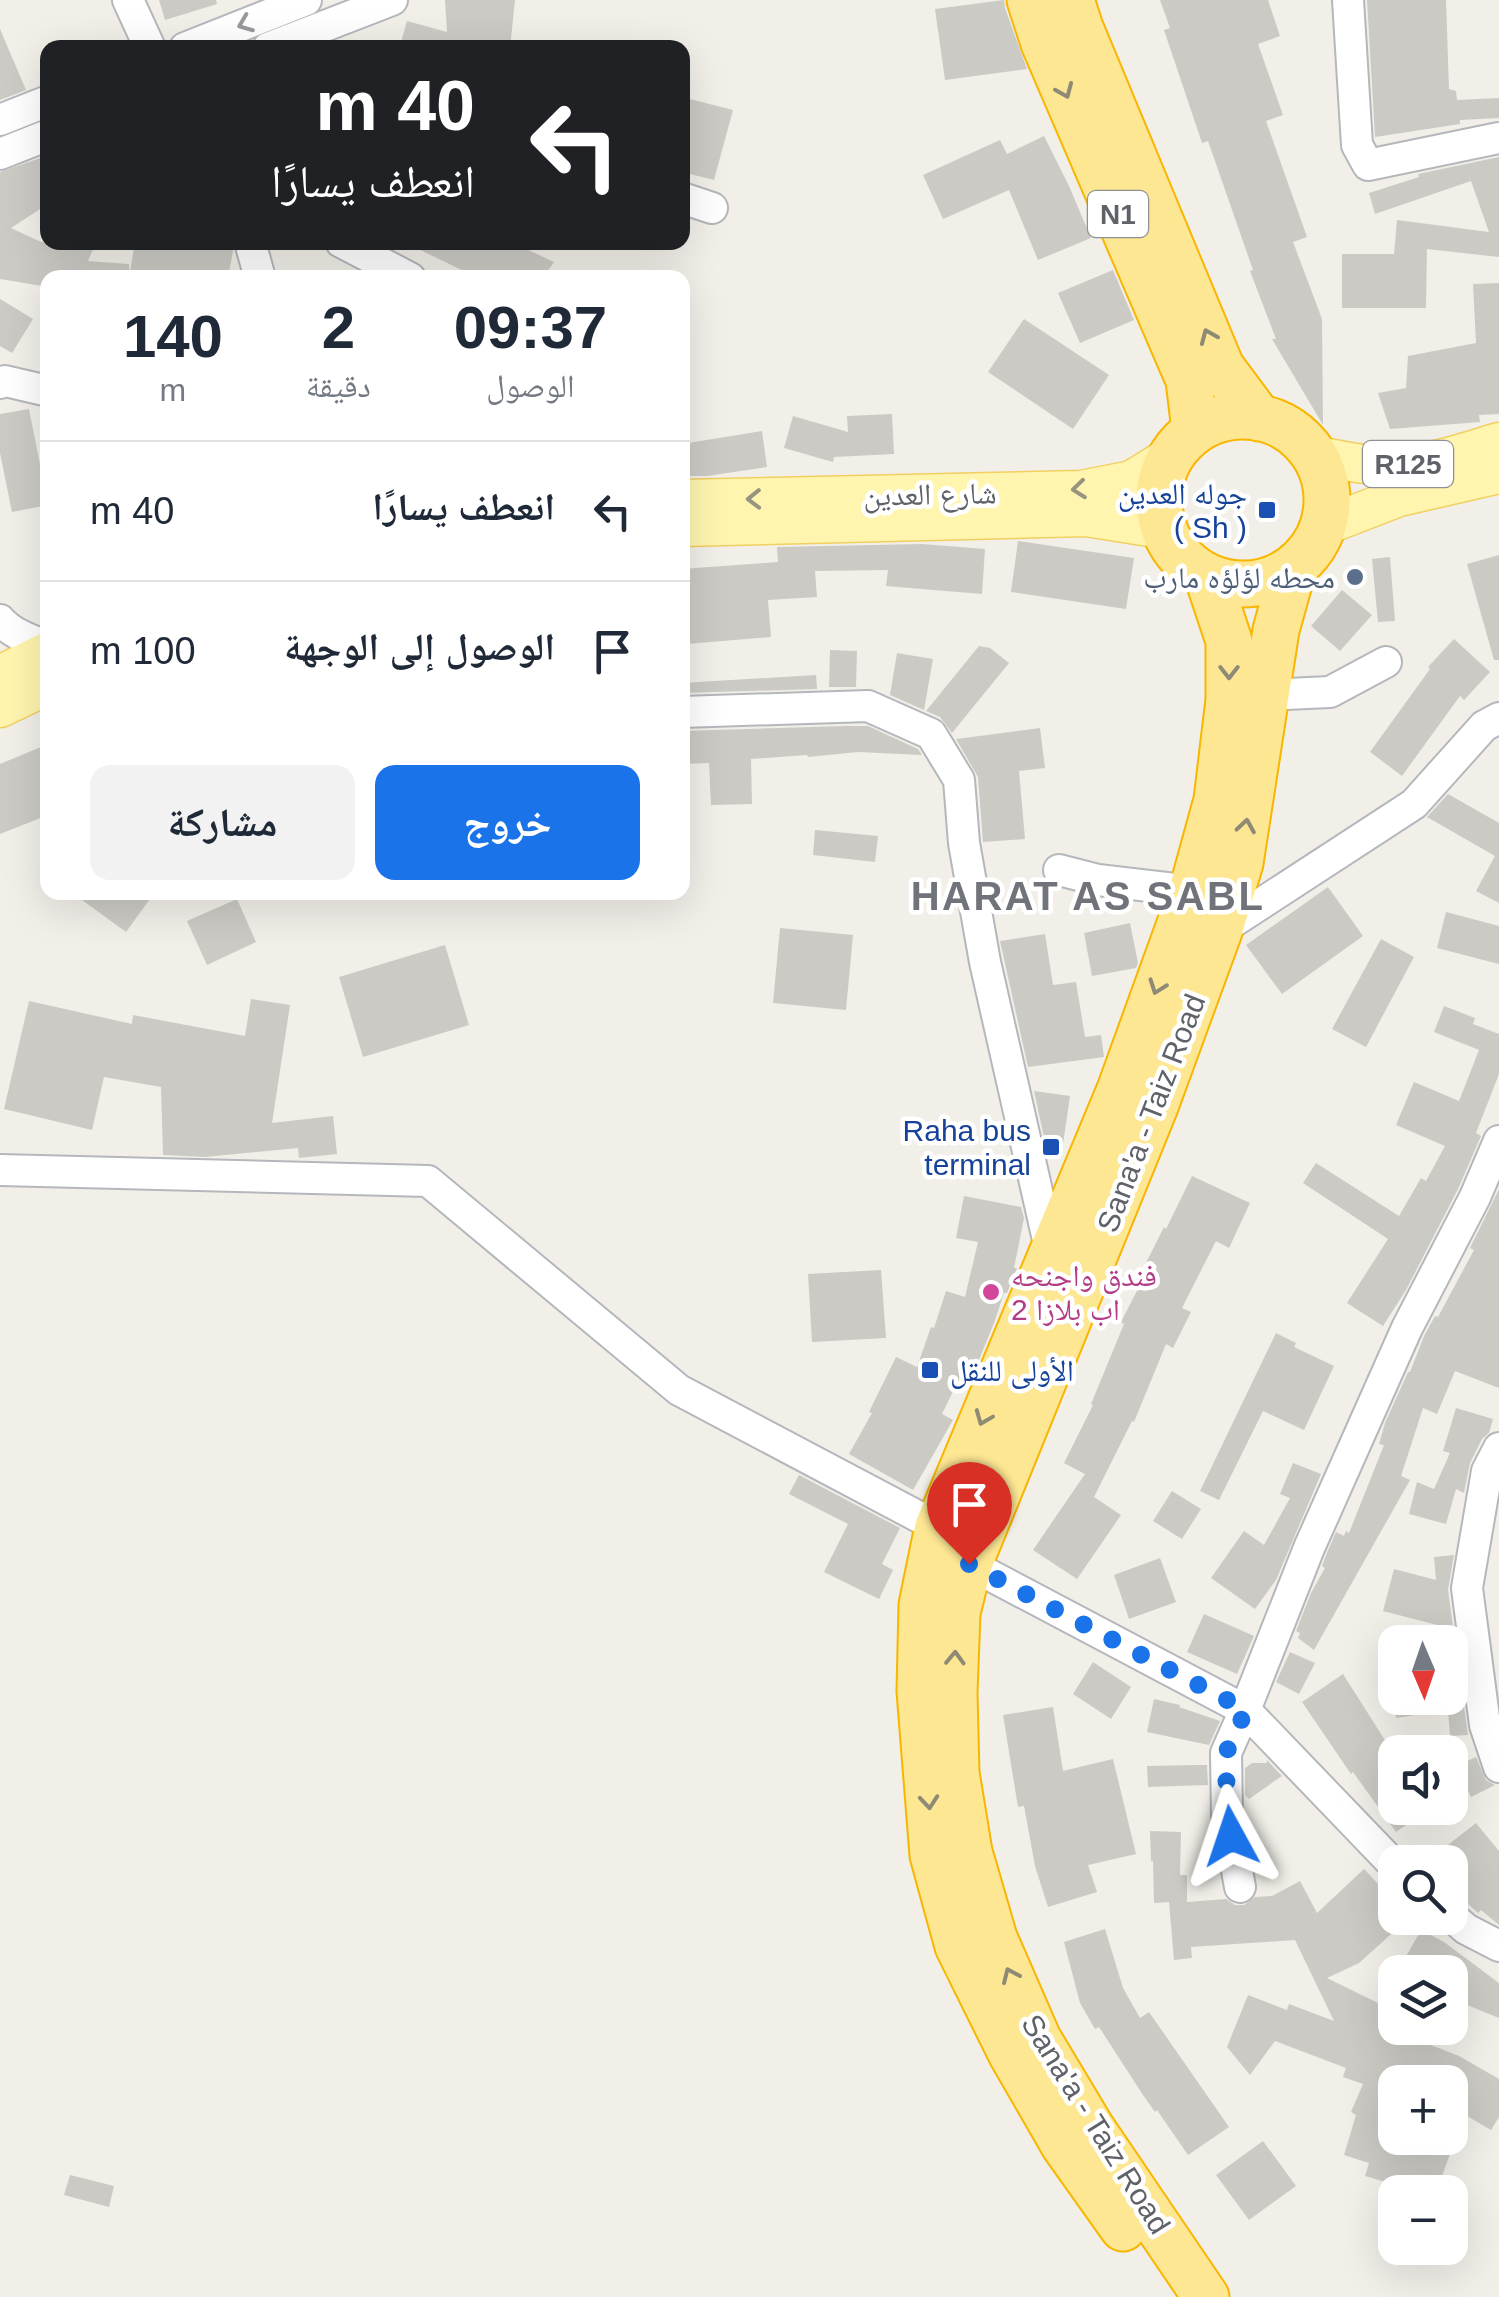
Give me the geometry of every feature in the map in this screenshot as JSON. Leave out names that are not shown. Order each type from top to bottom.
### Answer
[{"type":"highway","name":"N1","points":[[1030,0],[1044,43],[1189,380],[1182,444]]},
{"type":"highway","name":"N1","points":[[1071,0],[1221,367],[1259,418]]},
{"type":"highway","points":[[1236,416],[1259,418],[1281,425],[1300,438],[1324,478],[1328,502],[1324,526],[1312,550],[1293,568],[1269,581],[1238,585],[1208,578],[1188,566],[1173,550],[1162,529],[1158,492],[1182,444],[1214,420],[1236,416]]},
{"type":"highway","name":"Sana'a - Taiz Road","points":[[1206,2297],[1047,2054],[994,1938],[969,1852],[956,1773],[956,1613],[969,1564],[1134,1160],[1219,931],[1240,864],[1276,630],[1293,568]]},
{"type":"highway","name":"Sana'a - Taiz Road","points":[[1172,2297],[1064,2145],[1011,2053],[958,1946],[934,1854],[920,1691],[922,1605],[938,1527],[1120,1090],[1192,891],[1218,800],[1229,700],[1229,641],[1208,578]]},
{"type":"main road","name":"R125","points":[[1314,456],[1390,466],[1416,464],[1499,442]]},
{"type":"main road","name":"شارع العدين","points":[[690,499],[1080,490],[1132,480],[1182,444]]},
{"type":"main road","name":"R125","points":[[1324,526],[1399,497],[1499,474]]},
{"type":"main road","name":"شارع العدين","points":[[690,526],[1086,517],[1162,529]]},
{"type":"main road","points":[[0,675],[40,653]]},
{"type":"main road","points":[[0,708],[40,689]]},
{"type":"street","points":[[128,0],[146,40]]},
{"type":"street","points":[[205,40],[306,0]]},
{"type":"street","points":[[288,40],[392,0]]},
{"type":"street","points":[[1348,0],[1357,145],[1368,165],[1499,138]]},
{"type":"street","points":[[314,30],[330,40]]},
{"type":"street","points":[[0,120],[40,104]]},
{"type":"street","points":[[0,154],[40,146]]},
{"type":"street","points":[[690,201],[712,208]]},
{"type":"street","points":[[356,250],[395,270]]},
{"type":"street","points":[[0,383],[40,390]]},
{"type":"street","points":[[0,620],[40,645]]},
{"type":"street","points":[[1266,695],[1330,692],[1386,662]]},
{"type":"street","points":[[690,712],[868,706],[932,734],[959,780],[964,843],[985,962],[1051,1254]]},
{"type":"street","points":[[1219,931],[1414,804],[1484,726],[1499,718]]},
{"type":"street","points":[[1059,870],[1098,880],[1192,891]]},
{"type":"street","points":[[1240,1887],[1227,1815],[1226,1753],[1309,1548],[1407,1328],[1476,1197],[1499,1141]]},
{"type":"street","points":[[0,1170],[428,1181],[678,1390],[938,1527]]},
{"type":"street","points":[[1499,1448],[1487,1471],[1467,1588],[1484,1726],[1499,1767]]},
{"type":"street","points":[[969,1564],[1246,1710],[1378,1848]]},
{"type":"street","points":[[1468,1930],[1499,1946]]},
{"type":"building","points":[[159,0],[216,0],[217,4],[165,20]]},
{"type":"building","points":[[445,0],[515,0],[511,40],[402,40],[407,21],[447,32]]},
{"type":"building","points":[[1004,0],[1027,69],[945,80],[935,9]]},
{"type":"building","points":[[1160,0],[1268,0],[1280,36],[1258,44],[1283,115],[1266,121],[1307,237],[1293,242],[1322,319],[1323,425],[1272,339],[1276,339],[1208,141],[1202,143],[1164,30],[1170,28]]},
{"type":"building","points":[[1367,0],[1446,0],[1449,89],[1456,91],[1457,100],[1499,98],[1499,118],[1460,120],[1460,124],[1375,137]]},
{"type":"building","points":[[0,29],[26,90],[0,100]]},
{"type":"building","points":[[690,99],[733,110],[714,180],[690,174]]},
{"type":"building","points":[[1044,136],[1091,238],[1038,260],[1009,190],[943,219],[923,175],[1000,140],[1007,154]]},
{"type":"building","points":[[1499,157],[1499,257],[1427,249],[1426,308],[1342,308],[1342,254],[1394,254],[1397,220],[1489,232],[1471,181],[1375,214],[1369,193],[1419,177],[1418,174]]},
{"type":"building","points":[[40,158],[40,209],[11,228],[40,242],[40,250],[93,250],[88,261],[129,264],[129,270],[40,270],[40,286],[0,279],[0,172]]},
{"type":"building","points":[[134,250],[233,250],[229,270],[130,270]]},
{"type":"building","points":[[420,250],[528,250],[554,262],[548,270],[462,270]]},
{"type":"building","points":[[1113,270],[1134,320],[1080,343],[1058,293]]},
{"type":"building","points":[[1499,283],[1499,414],[1479,415],[1480,422],[1390,429],[1378,393],[1406,388],[1408,356],[1476,343],[1473,284]]},
{"type":"building","points":[[0,299],[33,319],[12,353],[0,346]]},
{"type":"building","points":[[1024,319],[1109,375],[1073,429],[988,372]]},
{"type":"building","points":[[29,409],[40,465],[40,507],[12,512],[0,453],[0,414]]},
{"type":"building","points":[[892,414],[894,454],[834,457],[833,462],[784,448],[793,416],[848,432],[847,416]]},
{"type":"building","points":[[762,431],[767,467],[690,476],[690,443]]},
{"type":"building","points":[[1018,541],[1134,558],[1126,609],[1011,592]]},
{"type":"building","points":[[922,544],[985,549],[982,594],[886,586],[888,570],[815,571],[817,597],[768,600],[771,637],[690,644],[690,568],[778,562],[777,547]]},
{"type":"building","points":[[1499,555],[1499,660],[1494,660],[1467,564]]},
{"type":"building","points":[[1390,557],[1395,621],[1378,622],[1372,559]]},
{"type":"building","points":[[1342,590],[1372,615],[1340,651],[1311,626]]},
{"type":"building","points":[[1454,639],[1490,672],[1464,700],[1460,696],[1402,776],[1370,752],[1428,667]]},
{"type":"building","points":[[979,646],[990,648],[1009,663],[952,733],[940,717],[926,711]]},
{"type":"building","points":[[830,650],[857,651],[856,687],[829,687]]},
{"type":"building","points":[[897,653],[933,659],[924,710],[890,695]]},
{"type":"building","points":[[816,675],[817,689],[690,693],[690,683]]},
{"type":"building","points":[[868,726],[918,749],[922,755],[858,752],[751,759],[752,804],[711,805],[709,763],[690,764],[690,731]]},
{"type":"building","points":[[1040,728],[1045,768],[1019,771],[1025,839],[983,842],[978,777],[956,739]]},
{"type":"building","points":[[40,747],[40,818],[0,834],[0,764]]},
{"type":"building","points":[[1448,794],[1499,823],[1499,903],[1476,891],[1495,856],[1427,817]]},
{"type":"building","points":[[815,830],[878,836],[875,862],[813,855]]},
{"type":"building","points":[[1328,887],[1363,936],[1282,994],[1246,945]]},
{"type":"building","points":[[82,900],[149,900],[126,932]]},
{"type":"building","points":[[237,900],[256,942],[207,965],[187,921]]},
{"type":"building","points":[[1446,912],[1499,926],[1499,964],[1437,948]]},
{"type":"building","points":[[1130,923],[1136,968],[1092,976],[1084,933]]},
{"type":"building","points":[[780,928],[853,935],[846,1010],[773,1003]]},
{"type":"building","points":[[1045,934],[1053,985],[1076,982],[1085,1037],[1101,1035],[1104,1057],[1028,1067],[1000,941]]},
{"type":"building","points":[[1381,939],[1414,957],[1366,1047],[1332,1029]]},
{"type":"building","points":[[445,945],[469,1025],[363,1057],[339,977]]},
{"type":"building","points":[[251,999],[290,1005],[272,1123],[333,1116],[337,1154],[299,1158],[298,1148],[205,1157],[163,1155],[161,1087],[104,1077],[92,1130],[4,1109],[29,1001],[132,1024],[133,1015],[245,1036]]},
{"type":"building","points":[[1444,1006],[1475,1018],[1473,1024],[1499,1034],[1499,1074],[1476,1133],[1481,1136],[1458,1189],[1383,1326],[1347,1303],[1388,1239],[1303,1183],[1316,1163],[1399,1216],[1421,1178],[1426,1181],[1445,1146],[1396,1125],[1414,1082],[1459,1101],[1479,1050],[1434,1032]]},
{"type":"building","points":[[1034,1091],[1070,1096],[1063,1144],[1045,1142]]},
{"type":"building","points":[[1192,1176],[1250,1203],[1229,1248],[1216,1241],[1182,1308],[1191,1312],[1173,1348],[1166,1344],[1134,1422],[1094,1497],[1121,1515],[1077,1579],[1033,1550],[1085,1474],[1064,1463],[1093,1405],[1124,1324],[1121,1322],[1143,1279],[1139,1277]]},
{"type":"building","points":[[1499,1189],[1499,1388],[1455,1371],[1437,1414],[1423,1408],[1401,1476],[1410,1480],[1314,1650],[1298,1638],[1300,1633],[1296,1631],[1325,1568],[1322,1566],[1326,1555],[1336,1532],[1344,1536],[1346,1531],[1349,1533],[1384,1445],[1379,1444],[1385,1423],[1424,1336],[1474,1250],[1470,1248]]},
{"type":"building","points":[[964,1196],[1021,1207],[1024,1218],[1017,1268],[972,1377],[962,1373],[942,1414],[953,1420],[913,1490],[849,1454],[896,1357],[917,1367],[946,1291],[965,1297],[978,1242],[956,1238]]},
{"type":"building","points":[[881,1270],[886,1338],[812,1342],[808,1274]]},
{"type":"building","points":[[1276,1333],[1296,1343],[1294,1347],[1334,1366],[1304,1430],[1263,1411],[1219,1500],[1200,1491]]},
{"type":"building","points":[[1456,1408],[1493,1419],[1470,1463],[1464,1493],[1456,1489],[1446,1524],[1409,1514],[1417,1482],[1434,1489],[1450,1453],[1443,1451]]},
{"type":"building","points":[[1293,1463],[1321,1474],[1276,1580],[1255,1609],[1211,1578],[1244,1531],[1264,1545],[1290,1498],[1280,1494]]},
{"type":"building","points":[[799,1475],[900,1528],[882,1564],[893,1570],[879,1599],[824,1572],[848,1524],[789,1494]]},
{"type":"building","points":[[1172,1491],[1201,1509],[1182,1539],[1153,1521]]},
{"type":"building","points":[[1454,1555],[1448,1590],[1453,1625],[1437,1625],[1383,1611],[1394,1569],[1436,1580],[1434,1557]]},
{"type":"building","points":[[1160,1558],[1176,1602],[1129,1619],[1114,1575]]},
{"type":"building","points":[[1204,1614],[1254,1636],[1237,1674],[1187,1652]]},
{"type":"building","points":[[1290,1652],[1315,1663],[1299,1694],[1276,1682]]},
{"type":"building","points":[[1093,1662],[1131,1687],[1111,1719],[1073,1694]]},
{"type":"building","points":[[1343,1674],[1382,1735],[1378,1735],[1378,1807],[1351,1774],[1302,1702]]},
{"type":"building","points":[[1154,1699],[1220,1721],[1209,1745],[1147,1732]]},
{"type":"building","points":[[1053,1707],[1063,1771],[1113,1759],[1136,1854],[1088,1865],[1097,1892],[1048,1907],[1035,1866],[1024,1806],[1018,1807],[1003,1715]]},
{"type":"building","points":[[1448,1715],[1465,1715],[1468,1735],[1450,1735]]},
{"type":"building","points":[[1476,1757],[1486,1780],[1495,1785],[1471,1797],[1468,1791],[1468,1761]]},
{"type":"building","points":[[1267,1760],[1282,1776],[1249,1799],[1245,1795],[1245,1768]]},
{"type":"building","points":[[1207,1765],[1208,1785],[1148,1787],[1147,1766]]},
{"type":"building","points":[[1476,1823],[1499,1851],[1499,1925],[1468,1904],[1468,1845],[1448,1845]]},
{"type":"building","points":[[1150,1831],[1181,1832],[1180,1875],[1187,1875],[1187,1902],[1226,1899],[1244,1905],[1255,1897],[1272,1896],[1300,1881],[1317,1913],[1364,1869],[1378,1884],[1378,1935],[1390,1935],[1359,1963],[1327,1978],[1378,2003],[1378,2045],[1431,2045],[1499,2079],[1499,2117],[1491,2130],[1468,2117],[1468,2065],[1378,2065],[1378,2155],[1450,2155],[1442,2175],[1378,2175],[1378,2180],[1365,2176],[1369,2163],[1344,2155],[1356,2115],[1351,2112],[1363,2084],[1343,2077],[1346,2068],[1275,2041],[1250,2075],[1227,2047],[1248,1995],[1287,2010],[1289,2004],[1334,2021],[1295,1940],[1191,1947],[1192,1958],[1174,1960],[1169,1902],[1154,1903]]},
{"type":"building","points":[[1105,1929],[1123,1988],[1140,2018],[1149,2012],[1229,2127],[1188,2155],[1080,2003],[1064,1942]]},
{"type":"building","points":[[1418,1935],[1431,1935],[1461,1955],[1407,1955]]},
{"type":"building","points":[[1468,1960],[1499,1983],[1499,2018],[1468,2005]]},
{"type":"building","points":[[1263,2141],[1296,2186],[1249,2220],[1216,2175]]},
{"type":"building","points":[[70,2175],[114,2186],[109,2207],[64,2195]]},
{"type":"place","name":"جوله العدين ( Sh )","points":[[1267,510]]},
{"type":"place","name":"محطه لؤلؤه مارب","points":[[1355,577]]},
{"type":"place","name":"Raha bus terminal","points":[[1051,1147]]},
{"type":"place","name":"فندق واجنحه اب بلازا 2","points":[[991,1292]]},
{"type":"place","name":"الأولى للنقل","points":[[930,1370]]},
{"type":"district","name":"HARAT AS SABL","points":[[1088,896]]},
{"type":"route","points":[[969,1564],[1246,1710],[1226,1753],[1231,1836]]}]
